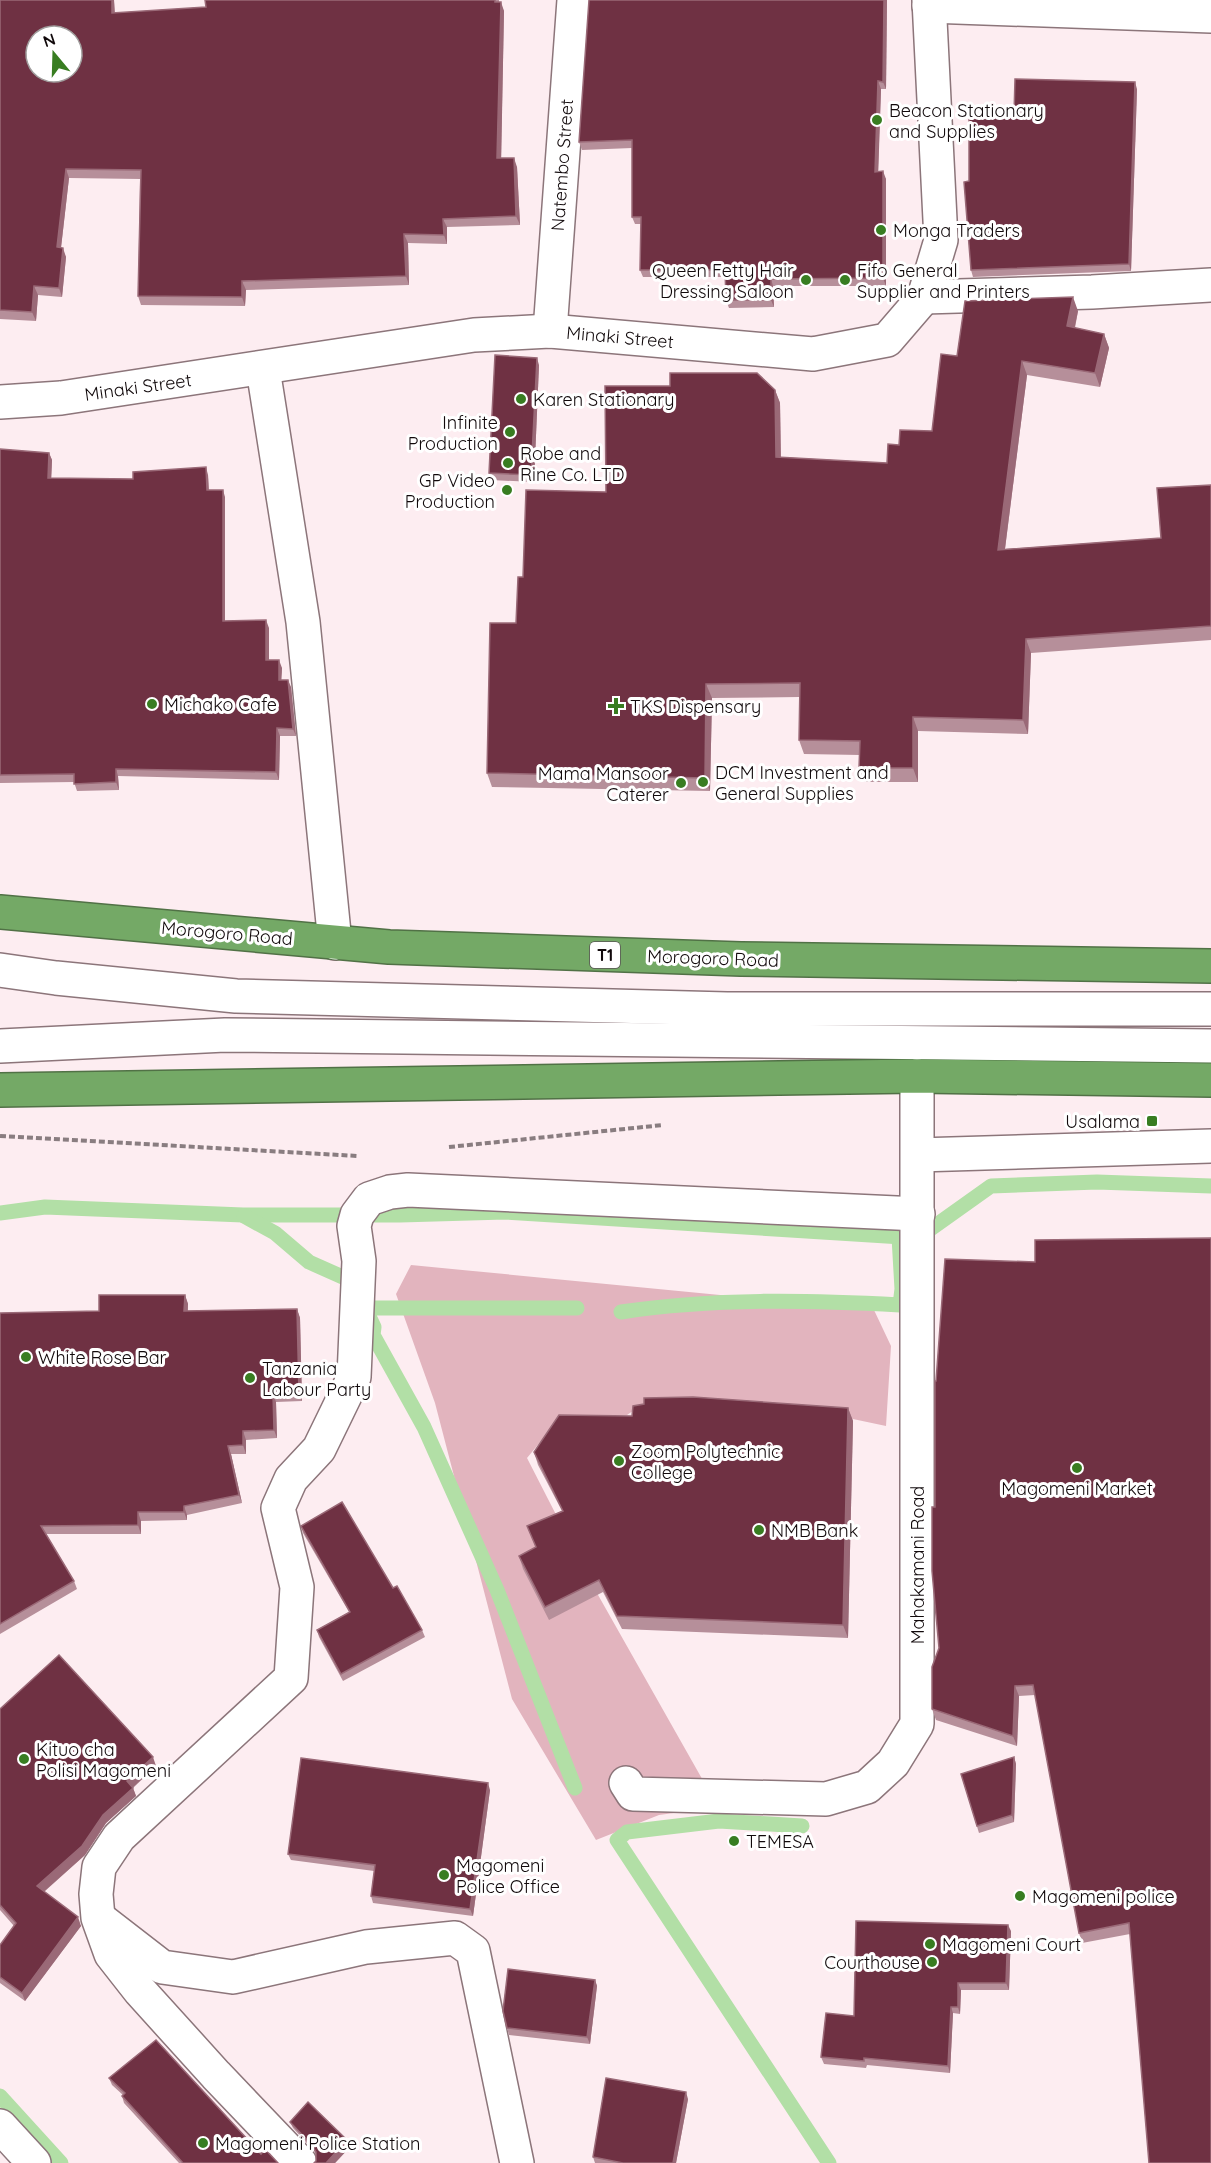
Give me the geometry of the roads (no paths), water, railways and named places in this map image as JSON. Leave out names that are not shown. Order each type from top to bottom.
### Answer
[{"type":"highway","name":"Morogoro Road","points":[[0,912],[389,947],[729,959],[1211,966]]},
{"type":"highway","points":[[0,1090],[917,1076],[1211,1080]]},
{"type":"street","name":"Natembo Street","points":[[550,330],[574,0]]},
{"type":"street","name":"Minaki Street","points":[[0,402],[60,398],[263,369],[474,335],[550,330],[813,354],[887,339],[924,297],[941,240],[929,3]]},
{"type":"street","points":[[929,3],[1211,16]]},
{"type":"street","points":[[924,297],[1092,292],[1211,285]]},
{"type":"street","points":[[263,369],[303,622],[335,943]]},
{"type":"street","points":[[0,970],[56,978],[236,996],[728,1009],[1211,1009]]},
{"type":"street","points":[[0,1046],[225,1035],[1211,1046]]},
{"type":"street","name":"Mahakamani Road","points":[[626,1783],[633,1794],[826,1799],[867,1787],[893,1763],[917,1724],[917,1076]]},
{"type":"street","points":[[918,1155],[1211,1146]]},
{"type":"street","points":[[300,2163],[140,1991],[111,1954],[98,1918],[96,1894],[99,1867],[119,1837],[291,1678],[297,1587],[278,1508],[291,1479],[319,1449],[354,1377],[358,1261],[354,1226],[357,1215],[369,1199],[390,1192],[408,1190],[918,1214]]},
{"type":"street","points":[[98,1918],[162,1967],[233,1977],[366,1947],[455,1938],[473,1951],[517,2163]]},
{"type":"street","points":[[0,2126],[23,2160]]},
{"type":"waterway","points":[[0,1213],[45,1207],[243,1215],[505,1212],[918,1238],[991,1186],[1097,1182],[1211,1186]]},
{"type":"waterway","points":[[244,1216],[275,1233],[309,1262],[356,1283]]},
{"type":"waterway","points":[[621,1312],[691,1304],[760,1301],[900,1305],[902,1289],[899,1237]]},
{"type":"waterway","points":[[575,1788],[497,1590],[424,1427],[373,1335],[374,1327],[365,1308],[577,1308]]},
{"type":"waterway","points":[[802,1826],[719,1821],[627,1832],[617,1840],[829,2163]]},
{"type":"waterway","points":[[0,2096],[61,2163]]},
{"type":"place","name":"Beacon Stationary and Supplies","points":[[877,120]]},
{"type":"place","name":"Monga Traders","points":[[881,230]]},
{"type":"place","name":"Queen Fetty Hair Dressing Saloon","points":[[806,280]]},
{"type":"place","name":"Fifo General Supplier and Printers","points":[[845,280]]},
{"type":"place","name":"Karen Stationary","points":[[521,399]]},
{"type":"place","name":"Infinite Production","points":[[510,432]]},
{"type":"place","name":"Robe and Rine Co. LTD","points":[[508,463]]},
{"type":"place","name":"GP Video Production","points":[[507,490]]},
{"type":"place","name":"Michako Cafe","points":[[152,704]]},
{"type":"place","name":"TKS Dispensary","points":[[616,706]]},
{"type":"place","name":"DCM Investment and General Supplies","points":[[703,782]]},
{"type":"place","name":"Mama Mansoor Caterer","points":[[681,783]]},
{"type":"place","name":"Usalama","points":[[1152,1121]]},
{"type":"place","name":"White Rose Bar","points":[[26,1357]]},
{"type":"place","name":"Tanzania Labour Party","points":[[250,1378]]},
{"type":"place","name":"Zoom Polytechnic College","points":[[619,1461]]},
{"type":"place","name":"Magomeni Market","points":[[1077,1468]]},
{"type":"place","name":"NMB Bank","points":[[759,1530]]},
{"type":"place","name":"Kituo cha Polisi Magomeni","points":[[24,1759]]},
{"type":"place","name":"TEMESA","points":[[734,1841]]},
{"type":"place","name":"Magomeni Police Office","points":[[444,1875]]},
{"type":"place","name":"Magomeni police","points":[[1020,1896]]},
{"type":"place","name":"Magomeni Court","points":[[930,1944]]},
{"type":"place","name":"Courthouse","points":[[932,1962]]},
{"type":"place","name":"Magomeni Police Station","points":[[203,2143]]}]
